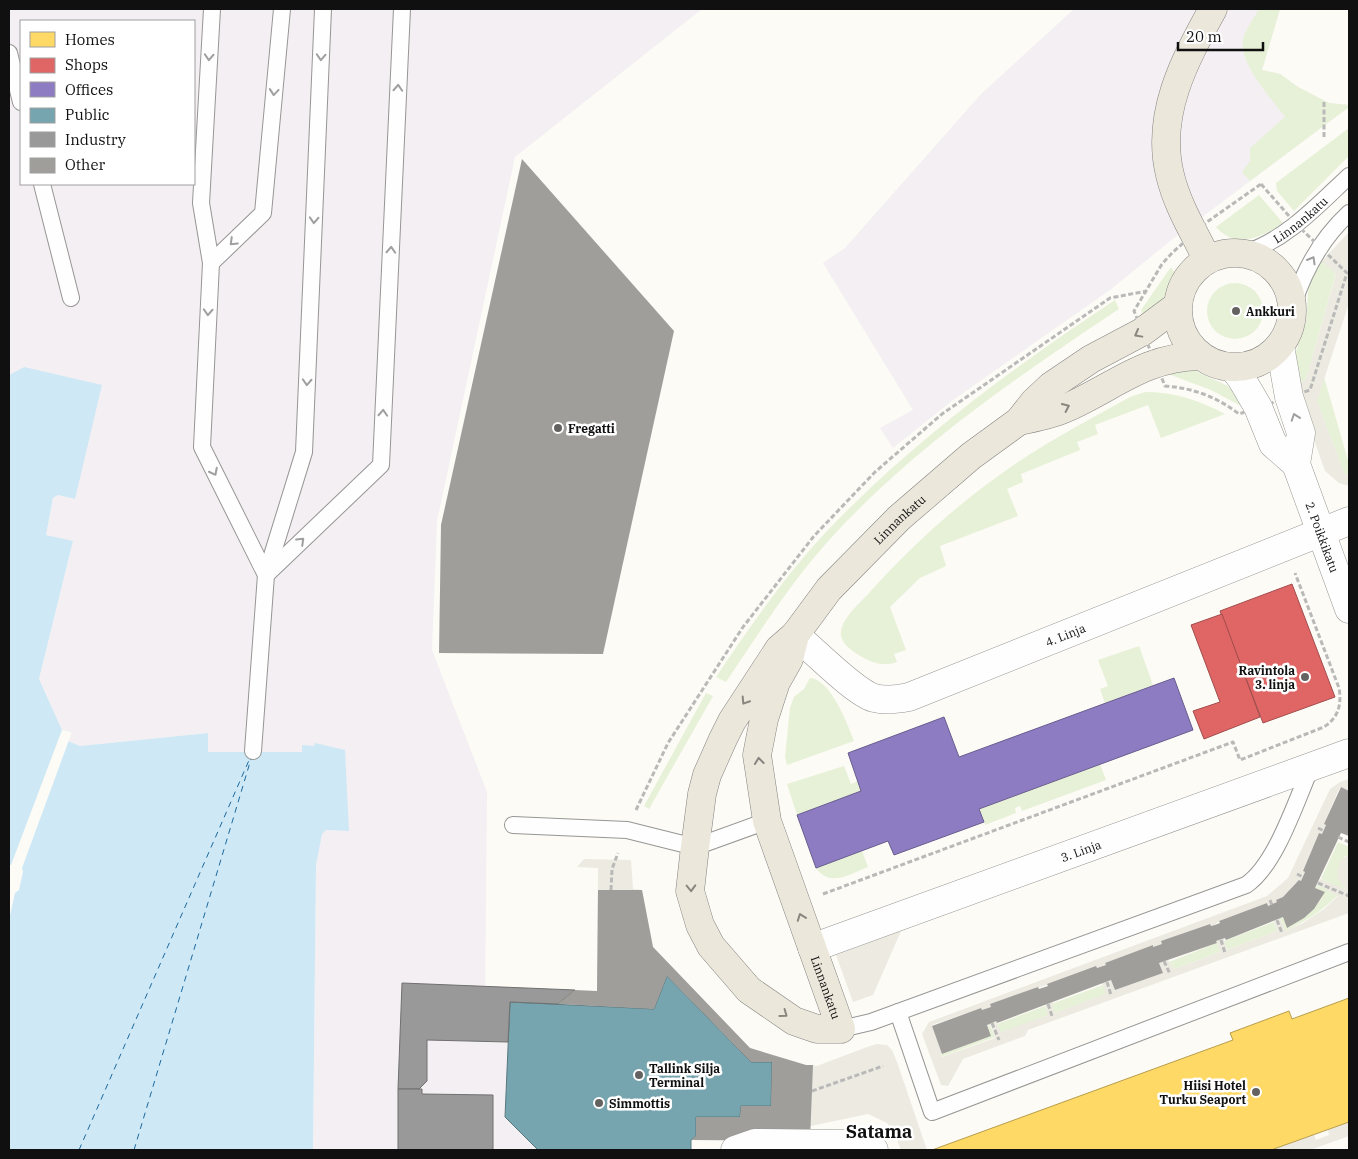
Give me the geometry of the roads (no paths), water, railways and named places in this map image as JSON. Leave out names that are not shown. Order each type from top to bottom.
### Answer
[{"type":"main road","points":[[1207,259],[1180,206],[1170,175],[1166,143],[1170,100],[1195,42],[1214,9]]},
{"type":"main road","points":[[1225,253],[1245,253],[1262,259],[1278,270],[1288,286],[1293,305],[1292,320],[1280,346],[1268,358],[1253,365],[1233,368],[1218,365],[1200,356],[1187,343],[1179,325],[1177,306],[1182,287],[1192,271],[1207,259],[1225,253]]},
{"type":"main road","name":"Linnankatu","points":[[795,635],[789,659],[773,692],[764,719],[757,755],[767,821],[841,1029],[817,1029],[794,1021],[750,990],[711,946],[700,925],[690,891],[695,847],[702,794],[707,775],[723,739],[732,721],[780,649],[795,635],[829,588],[861,555],[935,487],[1019,420],[1051,386],[1092,359],[1142,332],[1177,306]]},
{"type":"main road","name":"Linnankatu","points":[[1019,420],[1043,416],[1065,408],[1140,368],[1172,359],[1200,356]]},
{"type":"street","name":"2. Poikkikatu","points":[[1280,346],[1289,397],[1301,433],[1296,464],[1349,609]]},
{"type":"street","name":"2. Poikkikatu","points":[[1233,368],[1258,408],[1273,444],[1296,464]]},
{"type":"street","name":"4. Linja","points":[[795,635],[858,689],[872,697],[888,700],[909,697],[1349,521]]},
{"type":"street","name":"3. Linja","points":[[812,948],[1349,753]]},
{"type":"street","points":[[735,1150],[755,1143],[850,1144],[874,1150]]},
{"type":"lane","points":[[212,9],[201,203],[211,263],[202,447],[266,575]]},
{"type":"lane","points":[[211,263],[263,213],[282,9]]},
{"type":"lane","points":[[253,751],[266,575],[304,452],[323,9]]},
{"type":"lane","points":[[266,575],[381,465],[402,9]]},
{"type":"lane","points":[[9,53],[20,98]]},
{"type":"lane","name":"Linnankatu","points":[[1245,253],[1272,242],[1296,224],[1349,176]]},
{"type":"lane","points":[[42,185],[71,298]]},
{"type":"lane","points":[[1293,305],[1313,258],[1327,237],[1349,213]]},
{"type":"lane","points":[[841,1029],[860,1026],[1246,885],[1255,879],[1269,861],[1311,767]]},
{"type":"lane","points":[[514,825],[627,830],[695,847],[767,821]]},
{"type":"lane","points":[[898,1012],[932,1112],[1349,952]]},
{"type":"water","points":[[24,367],[102,385],[75,499],[58,495],[53,498],[46,535],[73,541],[39,679],[62,730],[72,732],[68,741],[80,746],[208,733],[208,752],[302,752],[302,745],[314,746],[315,743],[345,750],[349,831],[326,830],[322,834],[316,865],[313,1150],[9,1150],[9,375]]},
{"type":"place","name":"Ankkuri","points":[[1236,311]]},
{"type":"place","name":"Fregatti","points":[[558,428]]},
{"type":"place","name":"Ravintola 3. linja","points":[[1305,677]]},
{"type":"place","name":"Tallink Silja Terminal","points":[[639,1075]]},
{"type":"place","name":"Hiisi Hotel Turku Seaport","points":[[1256,1092]]},
{"type":"place","name":"Simmottis","points":[[599,1103]]},
{"type":"district","name":"Satama","points":[[879,1131]]}]
